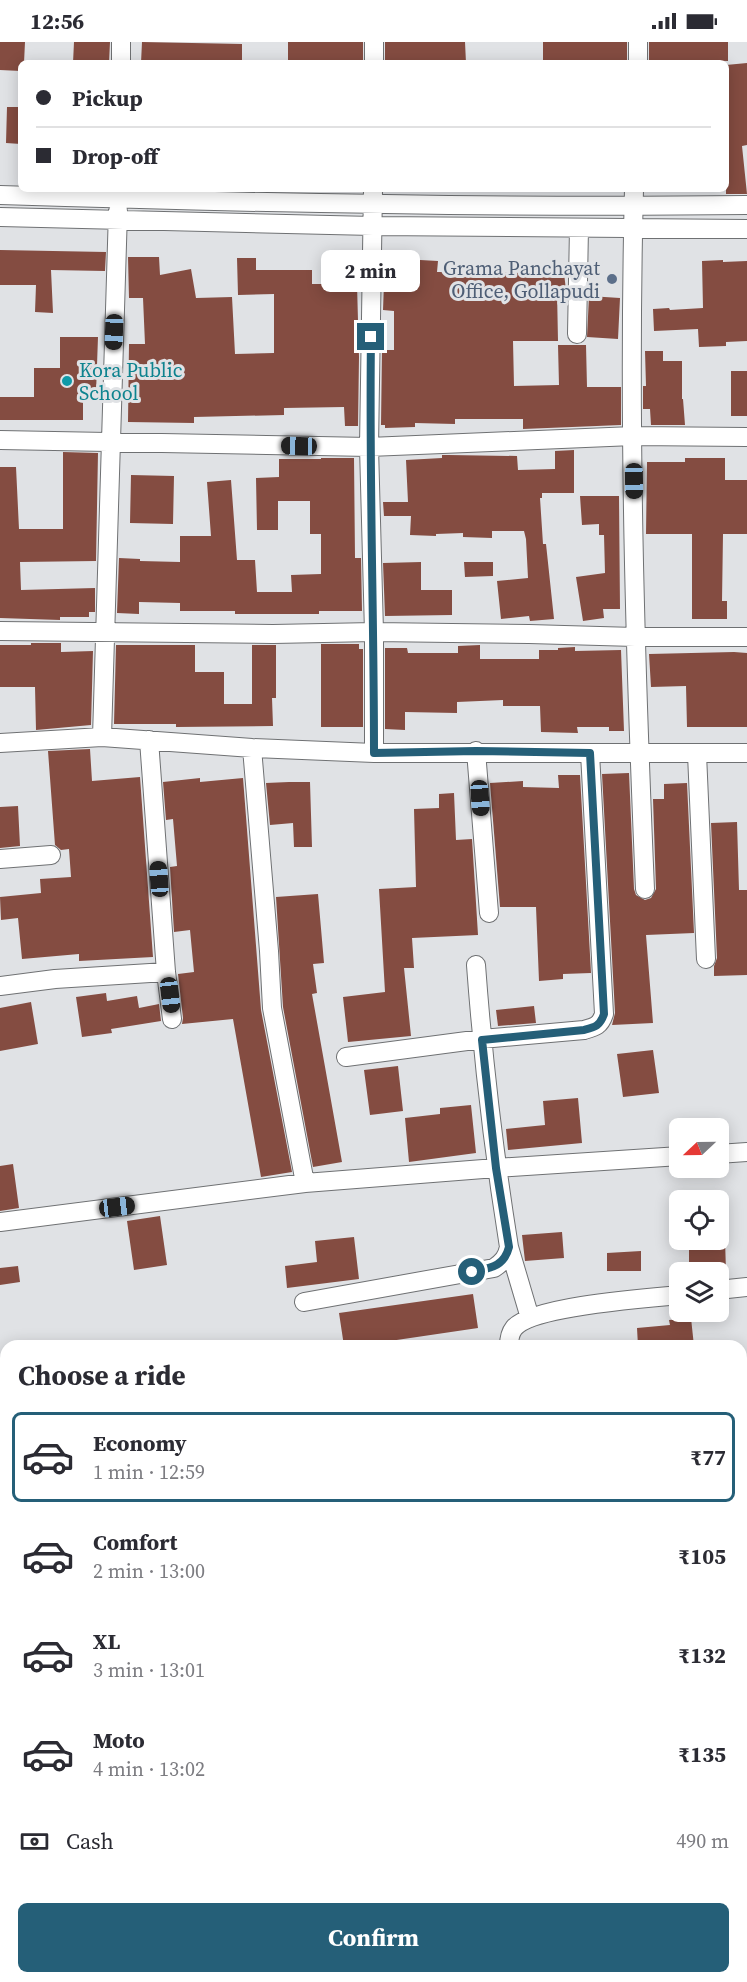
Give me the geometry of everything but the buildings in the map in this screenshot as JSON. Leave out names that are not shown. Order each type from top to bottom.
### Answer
[{"type":"street","points":[[121,42],[121,60]]},
{"type":"street","points":[[374,42],[374,60]]},
{"type":"street","points":[[638,42],[638,60]]},
{"type":"street","points":[[102,737],[119,194]]},
{"type":"street","points":[[0,195],[634,198],[747,205]]},
{"type":"street","points":[[373,196],[369,447],[374,632],[374,753]]},
{"type":"street","points":[[634,198],[635,638],[645,889]]},
{"type":"street","points":[[0,217],[373,226],[747,229]]},
{"type":"street","points":[[577,334],[579,228]]},
{"type":"street","points":[[0,440],[369,447],[633,436],[747,437]]},
{"type":"street","points":[[0,631],[374,632],[635,638],[747,637]]},
{"type":"street","points":[[0,744],[102,737],[252,748],[374,753],[476,751],[747,753]]},
{"type":"street","points":[[149,740],[166,972],[172,1019]]},
{"type":"street","points":[[252,748],[272,1008],[305,1183]]},
{"type":"street","points":[[476,751],[489,913]]},
{"type":"street","points":[[346,1057],[584,1030],[596,1027],[601,1022],[604,1014],[590,753]]},
{"type":"street","points":[[697,754],[706,959]]},
{"type":"street","points":[[0,859],[51,855]]},
{"type":"street","points":[[476,965],[496,1168],[509,1247],[530,1318]]},
{"type":"street","points":[[0,986],[55,979],[166,972]]},
{"type":"street","points":[[729,1153],[747,1152]]},
{"type":"street","points":[[0,1222],[305,1183],[669,1157]]},
{"type":"street","points":[[304,1302],[494,1268],[507,1256],[509,1247]]},
{"type":"street","points":[[729,1289],[747,1287]]},
{"type":"street","points":[[510,1340],[514,1327],[530,1318],[574,1306],[669,1296]]},
{"type":"place","name":"Grama Panchayat Office, Gollapudi","points":[[612,279]]},
{"type":"place","name":"Kora Public School","points":[[67,381]]},
{"type":"route","points":[[371,337],[369,447],[374,632],[374,753],[476,751],[590,753],[604,1014],[596,1027],[584,1030],[482,1040],[496,1168],[509,1247],[502,1263],[494,1268],[472,1272]]}]
